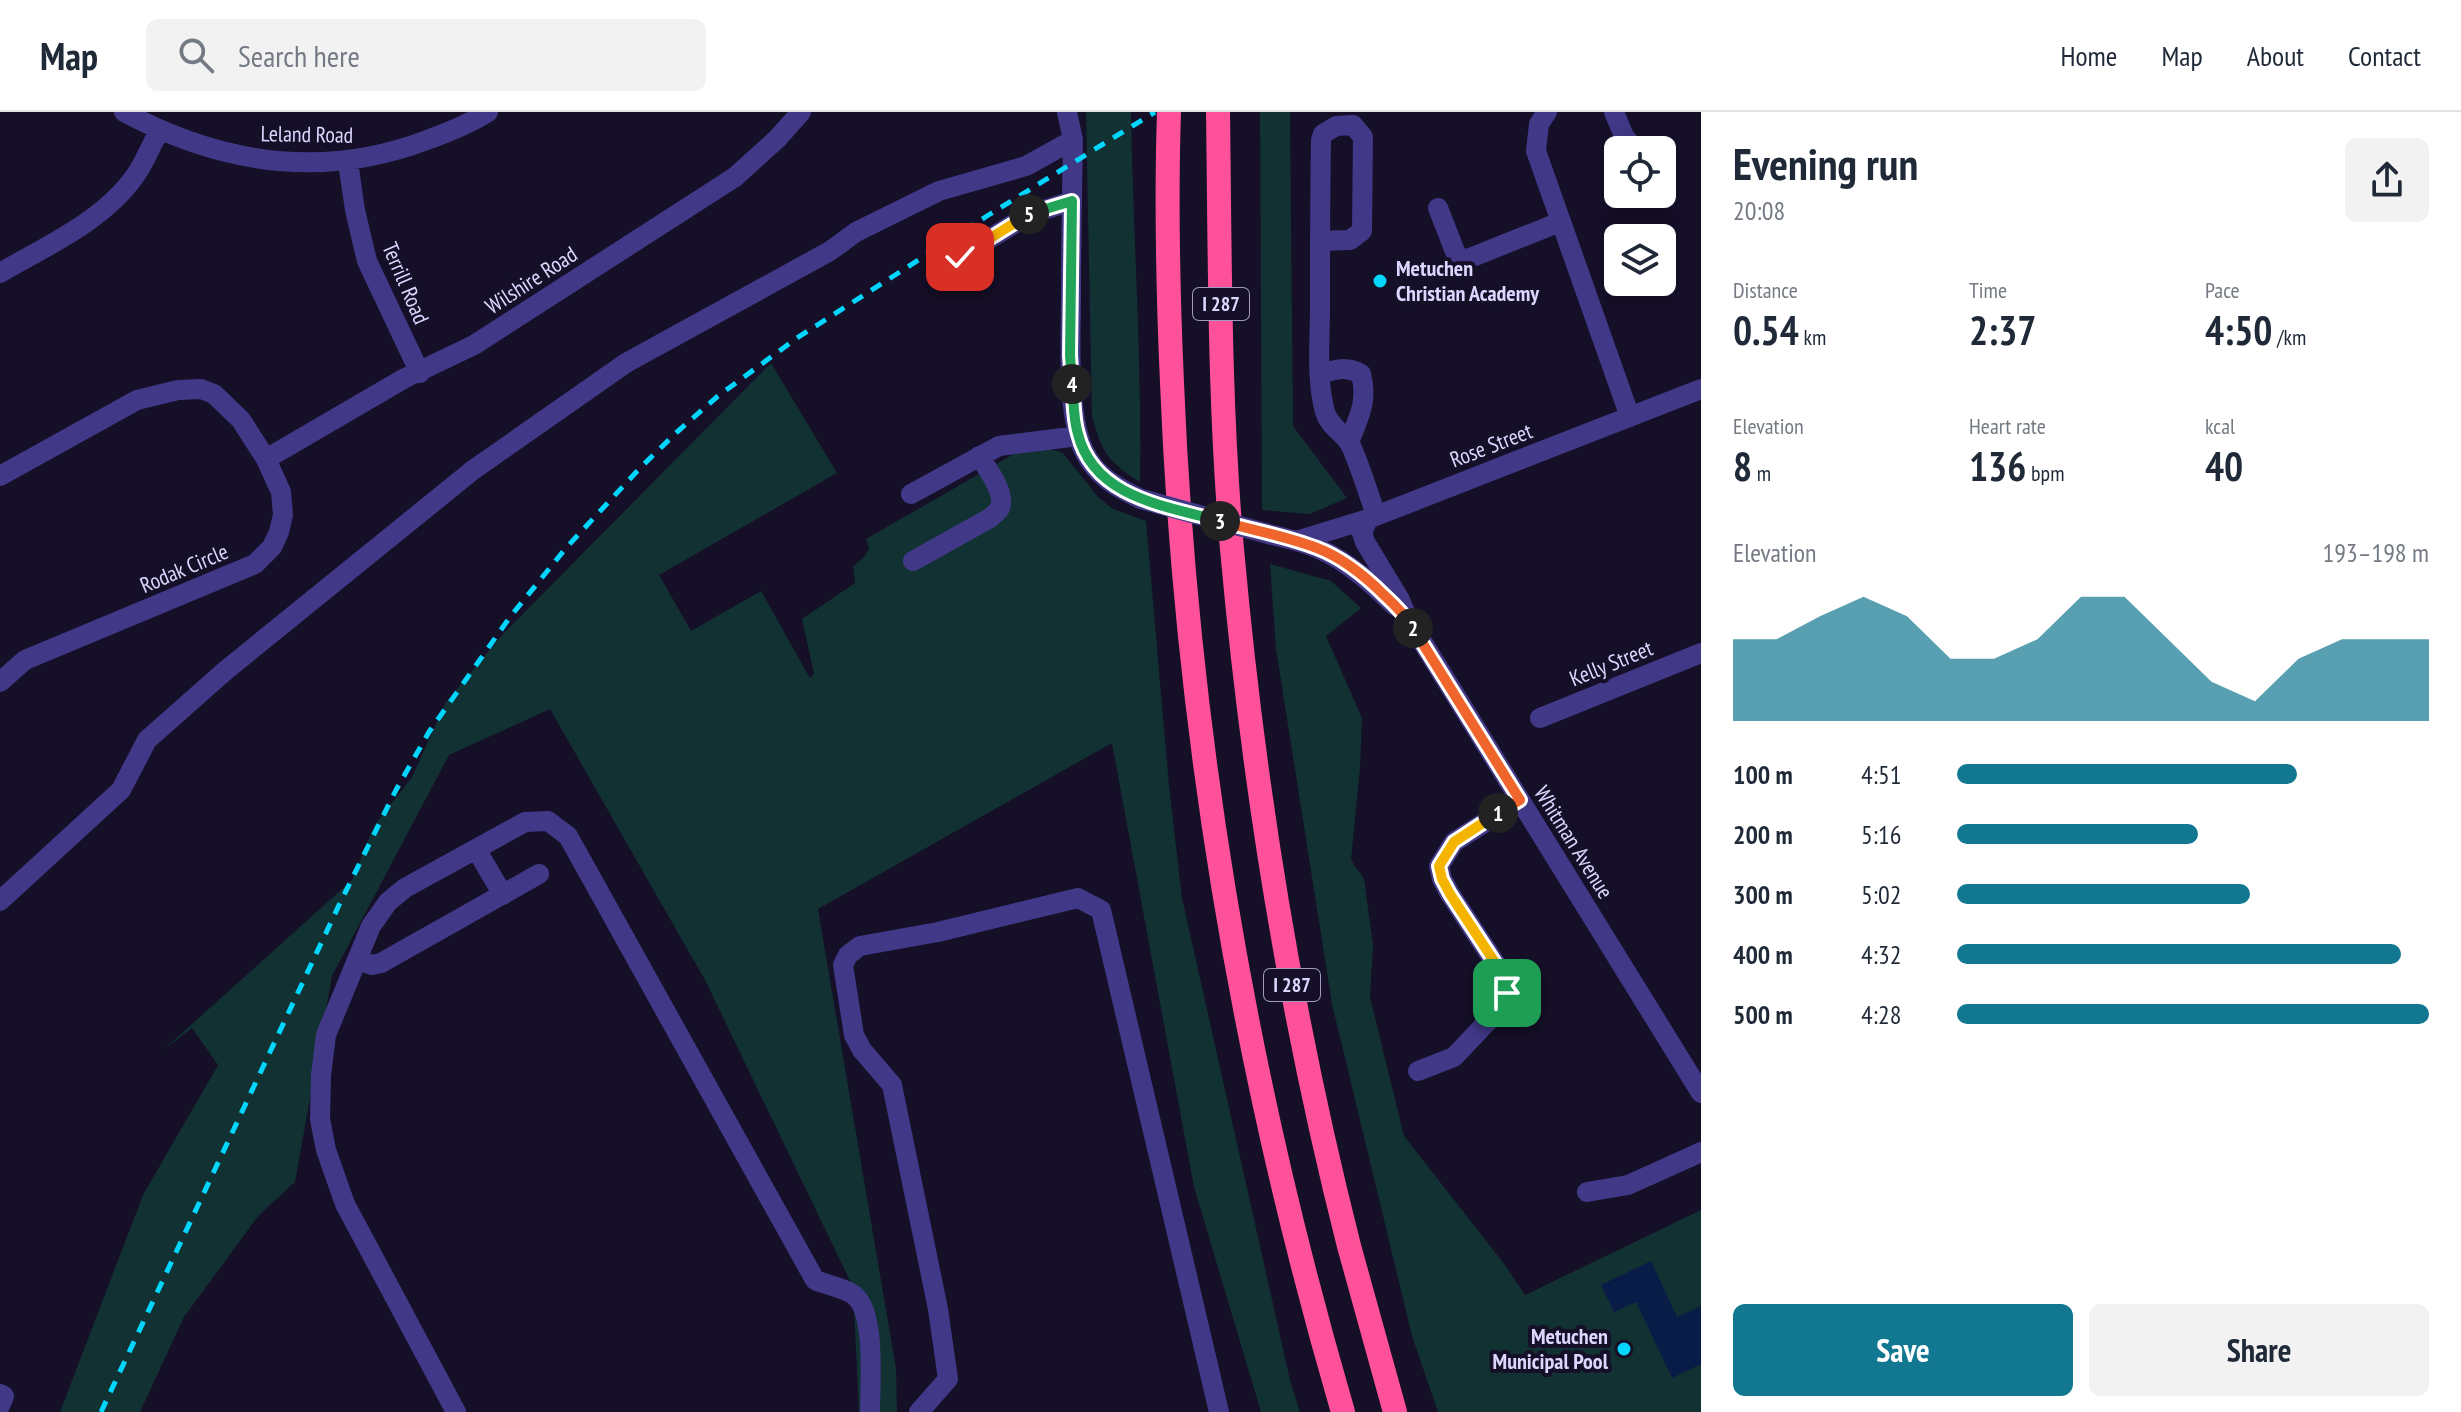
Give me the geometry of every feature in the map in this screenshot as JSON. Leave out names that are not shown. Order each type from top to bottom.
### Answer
[{"type":"highway","name":"I 287","points":[[1169,112],[1168,296],[1176,482],[1191,655],[1213,827],[1250,1038],[1300,1261],[1343,1412]]},
{"type":"highway","name":"I 287","points":[[1218,112],[1228,496],[1253,736],[1270,861],[1319,1117],[1349,1246],[1395,1412]]},
{"type":"street","name":"Leland Road","points":[[124,112],[159,131],[219,152],[280,162],[348,162],[402,150],[469,124],[488,112]]},
{"type":"street","name":"Wilshire Road","points":[[266,459],[405,378],[474,345],[735,177],[801,112]]},
{"type":"street","name":"Whitman Avenue","points":[[1067,112],[1073,140],[1070,355],[1078,436],[1086,455],[1114,487],[1141,499],[1319,549],[1356,570],[1407,617]]},
{"type":"street","points":[[1547,112],[1539,124],[1536,151],[1630,417]]},
{"type":"street","points":[[1614,112],[1624,136]]},
{"type":"street","name":"Whitman Avenue","points":[[1320,241],[1350,240],[1362,231],[1363,142],[1361,133],[1353,125],[1336,126],[1323,134],[1320,241],[1321,374],[1328,419],[1349,442],[1372,517],[1362,533],[1365,542],[1407,617],[1701,1093]]},
{"type":"street","points":[[0,273],[85,223],[115,198],[138,171],[159,131]]},
{"type":"street","points":[[0,901],[121,790],[147,740],[225,671],[473,470],[545,418],[626,363],[830,251],[856,232],[939,191],[1026,166],[1073,140]]},
{"type":"street","name":"Terrill Road","points":[[348,162],[367,261],[420,373]]},
{"type":"street","points":[[960,257],[1028,215],[1072,201]]},
{"type":"street","points":[[1438,208],[1456,254],[1465,260],[1560,222]]},
{"type":"street","points":[[1321,374],[1341,368],[1361,374],[1364,401],[1349,442]]},
{"type":"street","name":"Rodak Circle","points":[[0,476],[137,400],[178,390],[201,389],[214,394],[241,420],[266,459],[281,492],[283,515],[272,547],[255,564],[25,660],[0,682]]},
{"type":"street","name":"Rose Street","points":[[1296,541],[1372,517],[1701,389]]},
{"type":"street","points":[[911,494],[999,446],[1078,436]]},
{"type":"street","points":[[913,561],[990,518],[999,508],[1001,499],[997,488],[979,456]]},
{"type":"street","name":"Kelly Street","points":[[1540,718],[1701,653]]},
{"type":"street","points":[[1418,1071],[1454,1057],[1505,1003],[1507,981],[1450,894],[1439,866],[1454,842],[1520,800]]},
{"type":"street","points":[[456,1412],[345,1204],[326,1150],[320,1119],[326,1035],[371,926],[388,902],[405,888],[525,822],[548,821],[568,836],[815,1280],[855,1296],[863,1309],[869,1324],[870,1412]]},
{"type":"street","points":[[476,849],[503,895]]},
{"type":"street","points":[[357,960],[372,965],[381,963],[539,874]]},
{"type":"street","points":[[919,1412],[948,1379],[938,1309],[892,1085],[862,1050],[854,1035],[843,965],[848,955],[860,946],[938,932],[1078,898],[1101,910],[1219,1412]]},
{"type":"street","points":[[1587,1192],[1628,1185],[1701,1152]]},
{"type":"street","points":[[0,1394],[4,1396],[0,1406]]},
{"type":"green space","points":[[1086,112],[1131,112],[1140,482],[1108,456],[1092,417]]},
{"type":"green space","points":[[1260,112],[1290,112],[1293,426],[1347,498],[1310,514],[1262,510]]},
{"type":"green space","points":[[771,363],[837,473],[659,575],[691,631],[761,591],[810,678],[814,674],[802,619],[855,583],[853,567],[869,548],[866,539],[1019,451],[1048,448],[1063,453],[1098,497],[1113,509],[1146,521],[1182,898],[1290,1380],[1300,1412],[1261,1412],[1194,1187],[1112,743],[818,909],[896,1369],[897,1412],[859,1412],[853,1287],[705,980],[550,709],[449,755],[332,976],[295,1182],[259,1215],[184,1317],[140,1412],[60,1412],[143,1195],[218,1065],[192,1028],[162,1051],[352,880],[374,826],[412,777],[446,702],[504,633]]},
{"type":"green space","points":[[1270,564],[1331,581],[1361,608],[1326,636],[1362,718],[1351,860],[1364,879],[1373,945],[1370,997],[1404,1136],[1525,1295],[1701,1210],[1701,1412],[1438,1412],[1412,1336],[1332,1004],[1276,649]]},
{"type":"water","points":[[1651,1261],[1677,1317],[1701,1306],[1701,1364],[1672,1378],[1636,1302],[1614,1312],[1601,1285]]},
{"type":"railway","points":[[101,1412],[396,790],[429,732],[510,617],[566,548],[640,468],[718,396],[797,338],[1155,112]]},
{"type":"place","name":"Metuchen Christian Academy","points":[[1380,281]]},
{"type":"place","name":"Metuchen Municipal Pool","points":[[1624,1349]]},
{"type":"route","points":[[960,257],[1028,215],[1072,201],[1070,355],[1075,421],[1086,455],[1097,471],[1114,487],[1141,499],[1319,549],[1356,570],[1407,617],[1520,800],[1454,842],[1439,866],[1450,894],[1507,981],[1507,993]]}]
